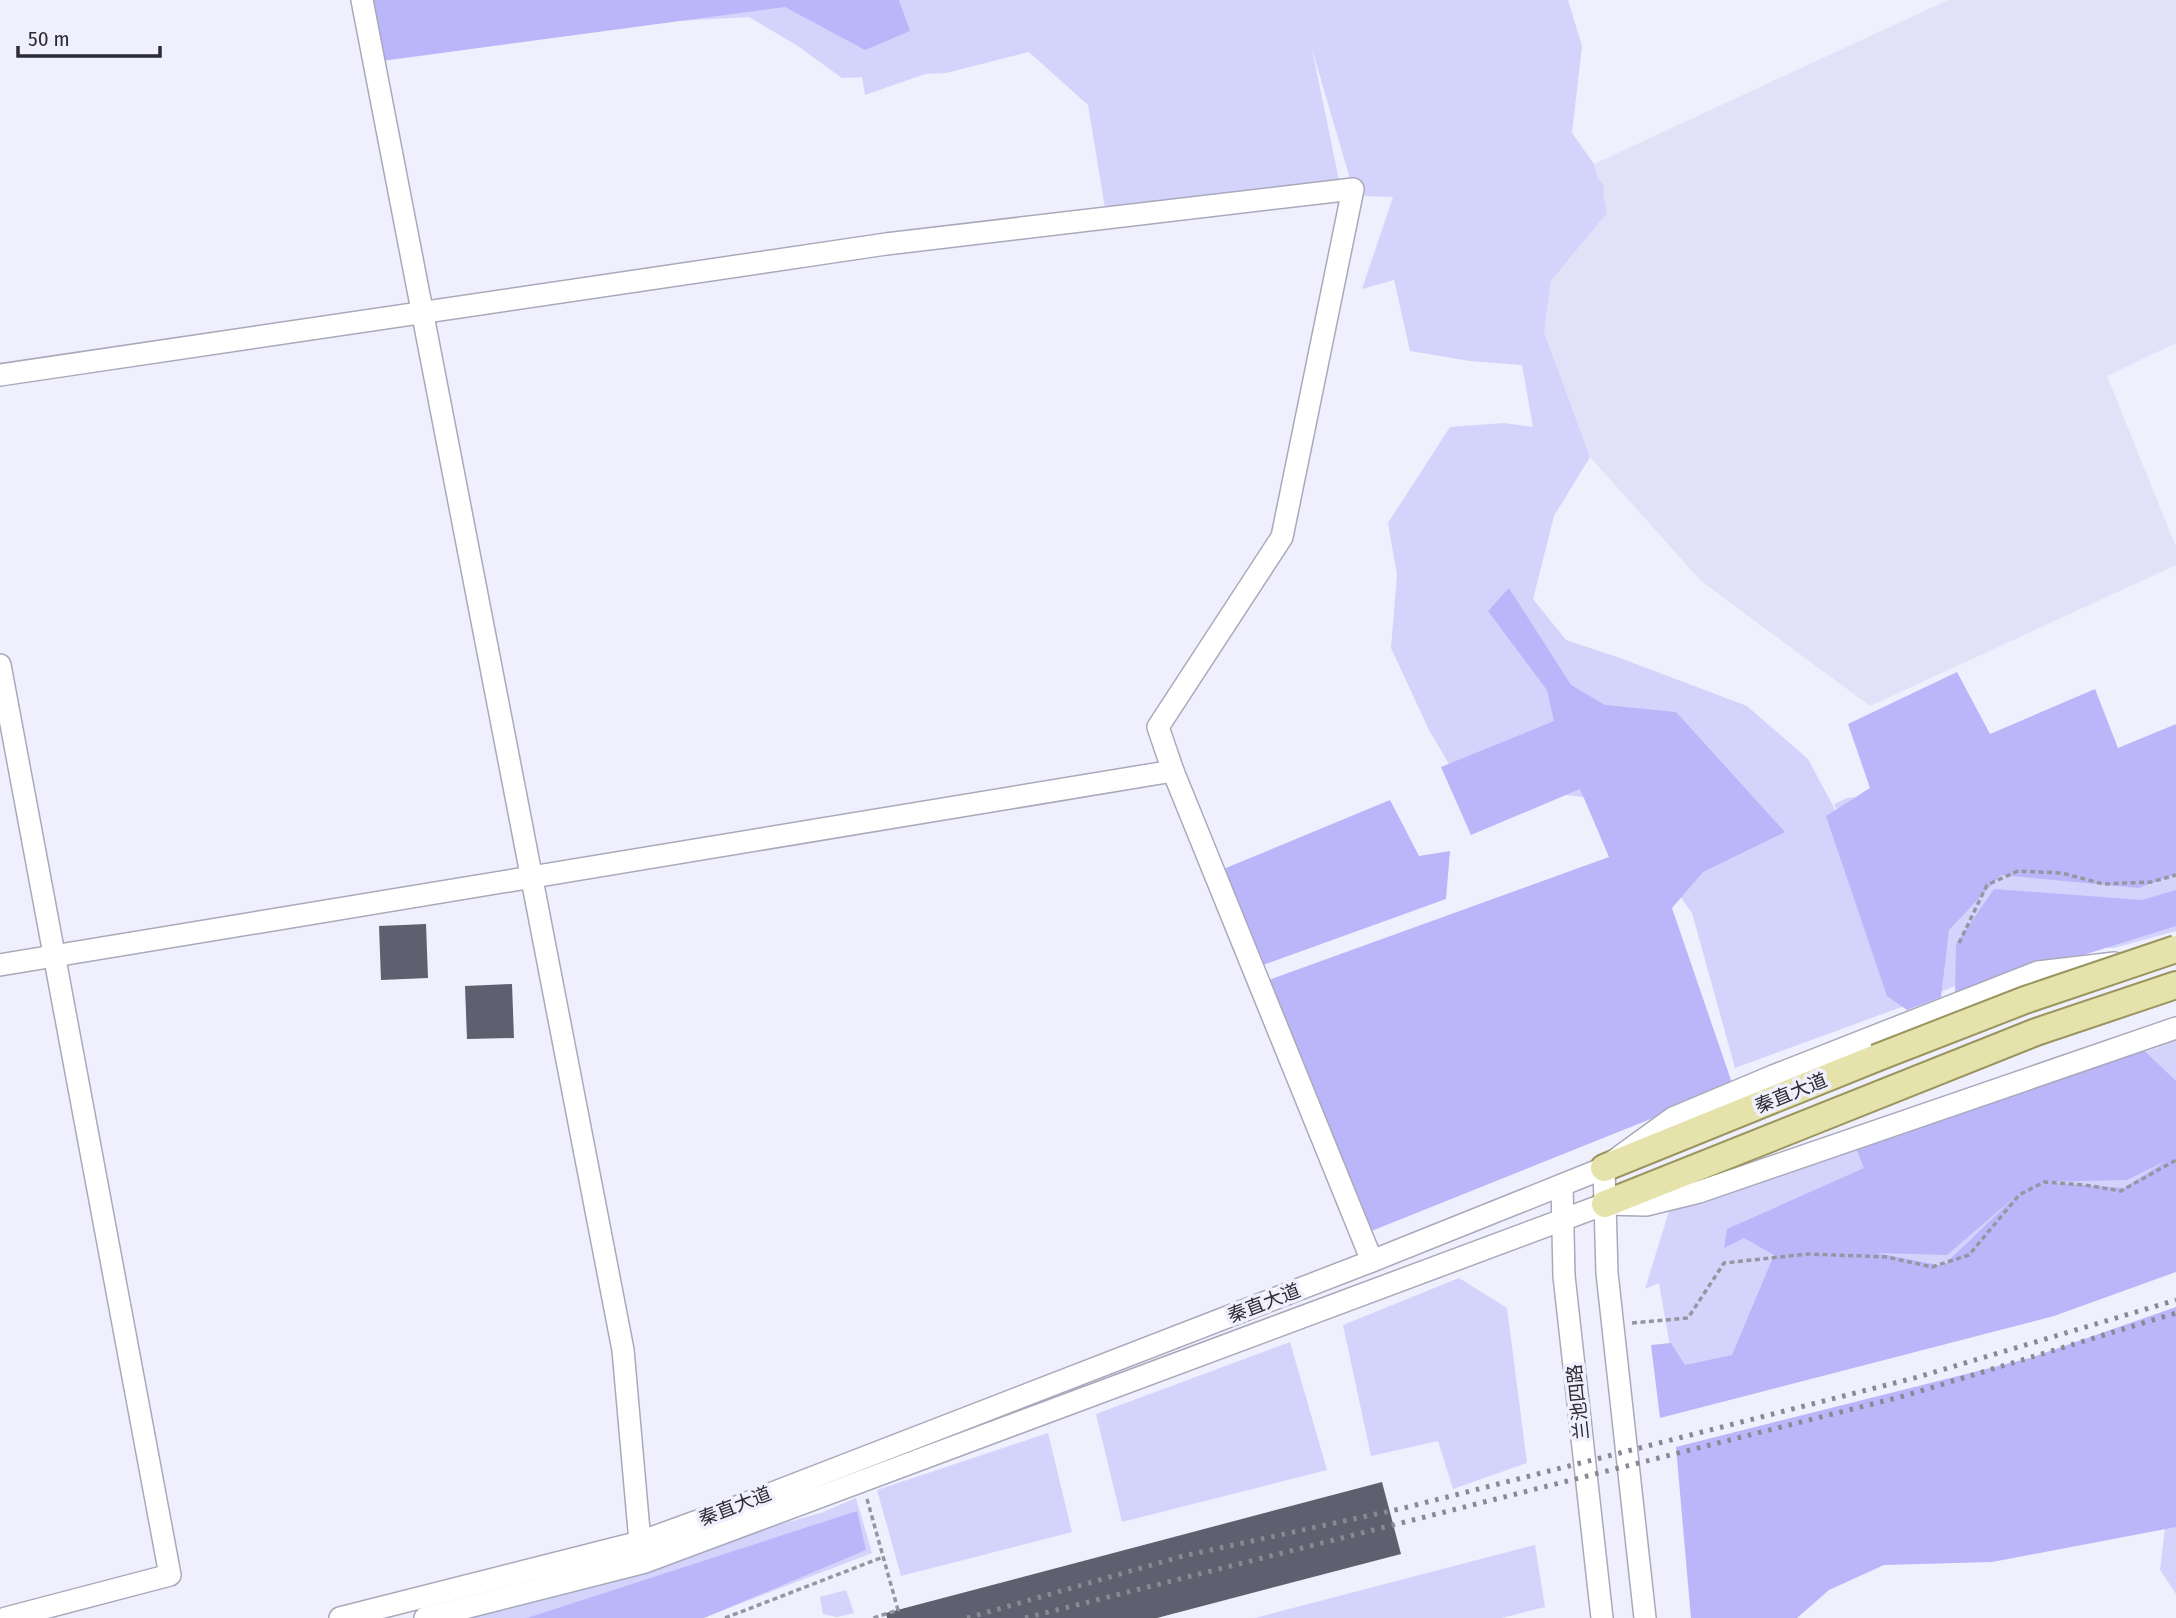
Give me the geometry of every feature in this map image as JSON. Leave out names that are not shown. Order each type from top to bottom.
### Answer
[{"type":"main road","name":"秦直大道","points":[[1604,1168],[2025,1000],[2176,949]]},
{"type":"main road","name":"秦直大道","points":[[1605,1204],[2036,1032],[2176,985]]},
{"type":"street","points":[[362,0],[623,1350],[640,1542]]},
{"type":"street","points":[[0,375],[886,244],[1353,188],[1282,537],[1158,727],[1173,771],[1372,1261]]},
{"type":"street","points":[[0,665],[170,1576],[6,1618]]},
{"type":"street","points":[[0,965],[1173,771]]},
{"type":"street","points":[[1645,1618],[1607,1273],[1604,1168],[1673,1118],[2038,972],[2176,957]]},
{"type":"street","points":[[1605,1204],[1646,1205],[1699,1192],[2167,1031],[2176,1045]]},
{"type":"street","name":"秦直大道","points":[[340,1618],[640,1542],[1372,1261],[1604,1168]]},
{"type":"street","name":"兰池四路","points":[[1562,1185],[1564,1276],[1602,1618]]},
{"type":"street","name":"秦直大道","points":[[425,1618],[645,1562],[1605,1204]]},
{"type":"path","points":[[1959,943],[1987,885],[2018,871],[2062,873],[2103,884],[2151,883],[2176,875]]},
{"type":"path","points":[[1612,1325],[1688,1318],[1724,1263],[1808,1254],[1888,1257],[1932,1267],[1969,1255],[2019,1195],[2044,1182],[2121,1191],[2176,1160]]},
{"type":"path","points":[[862,1481],[898,1610],[873,1618]]},
{"type":"path","points":[[725,1618],[883,1557]]},
{"type":"shaded area","points":[[370,0],[899,0],[910,31],[865,50],[785,7],[382,61]]},
{"type":"shaded area","points":[[400,0],[1568,0],[1582,46],[1572,133],[1594,164],[1598,179],[1604,186],[1607,213],[1551,281],[1544,332],[1590,457],[1554,516],[1533,599],[1566,640],[1747,706],[1808,759],[1863,862],[1834,804],[1847,798],[1945,789],[2052,788],[2176,733],[2176,931],[2114,948],[2048,947],[1929,997],[1735,1068],[1692,913],[1655,861],[1602,799],[1565,795],[1484,823],[1429,730],[1391,648],[1397,575],[1388,523],[1450,427],[1504,423],[1533,427],[1522,365],[1470,361],[1410,351],[1394,280],[1362,289],[1393,197],[1363,196],[1350,179],[1312,49],[1340,185],[1106,214],[1088,105],[1029,52],[946,73],[925,74],[865,95],[862,77],[842,78],[798,46],[749,17],[606,25]]},
{"type":"shaded area","points":[[1948,0],[2176,0],[2176,343],[2107,376],[2176,547],[2176,565],[1870,706],[1701,581],[1590,457],[1544,332],[1551,281],[1607,213],[1594,164]]},
{"type":"shaded area","points":[[1509,588],[1571,685],[1605,705],[1676,712],[1785,832],[1703,872],[1672,908],[1733,1086],[1359,1236],[1255,985],[1609,857],[1580,789],[1471,835],[1441,767],[1554,721],[1547,690],[1488,611]]},
{"type":"shaded area","points":[[1957,672],[1990,734],[2095,689],[2118,748],[2176,724],[2176,874],[2139,888],[2001,875],[1949,930],[1941,997],[1907,1010],[1887,996],[1826,816],[1870,788],[1848,724]]},
{"type":"shaded area","points":[[1390,800],[1419,856],[1450,851],[1446,899],[1255,968],[1209,875]]},
{"type":"shaded area","points":[[1994,889],[2142,900],[2176,890],[2176,926],[1955,995],[1956,944]]},
{"type":"shaded area","points":[[2133,1040],[2176,1081],[2176,1272],[2054,1316],[1660,1418],[1651,1345],[1671,1343],[1685,1365],[1732,1355],[1774,1255],[1744,1238],[1724,1248],[1727,1229],[1864,1168],[1854,1143]],"holes":[[[2166,1161],[2124,1188],[2043,1182],[2127,1180]],[[2017,1195],[1943,1266],[1876,1253],[1947,1255]]]},
{"type":"shaded area","points":[[2176,1041],[2176,1265],[1681,1411],[1659,1283],[1645,1289],[1670,1208],[1854,1143],[1859,1154]]},
{"type":"shaded area","points":[[1459,1278],[1507,1308],[1527,1463],[1453,1489],[1438,1441],[1371,1456],[1343,1325]]},
{"type":"shaded area","points":[[2176,1307],[2176,1527],[1992,1562],[1884,1565],[1829,1590],[1797,1618],[1691,1618],[1676,1447],[2030,1358]]},
{"type":"shaded area","points":[[1290,1342],[1327,1470],[1122,1522],[1096,1414]]},
{"type":"shaded area","points":[[1048,1433],[1072,1532],[901,1576],[877,1490]]},
{"type":"shaded area","points":[[2176,1458],[2176,1594],[2160,1570]]},
{"type":"shaded area","points":[[856,1498],[872,1553],[703,1618],[439,1618],[821,1513]]},
{"type":"shaded area","points":[[857,1511],[866,1550],[704,1618],[527,1618]]},
{"type":"shaded area","points":[[1535,1545],[1545,1607],[1502,1618],[1255,1618]]},
{"type":"shaded area","points":[[846,1590],[854,1613],[837,1617],[823,1614],[820,1597]]},
{"type":"building","points":[[426,924],[428,978],[381,980],[379,926]]},
{"type":"building","points":[[512,984],[514,1038],[467,1039],[465,986]]},
{"type":"building","points":[[1382,1482],[1401,1554],[1157,1618],[887,1618],[886,1613]]},
{"type":"railway","points":[[967,1618],[1183,1556],[1404,1508],[1918,1377],[2176,1300]]},
{"type":"railway","points":[[1025,1618],[1904,1396],[2176,1313]]}]
